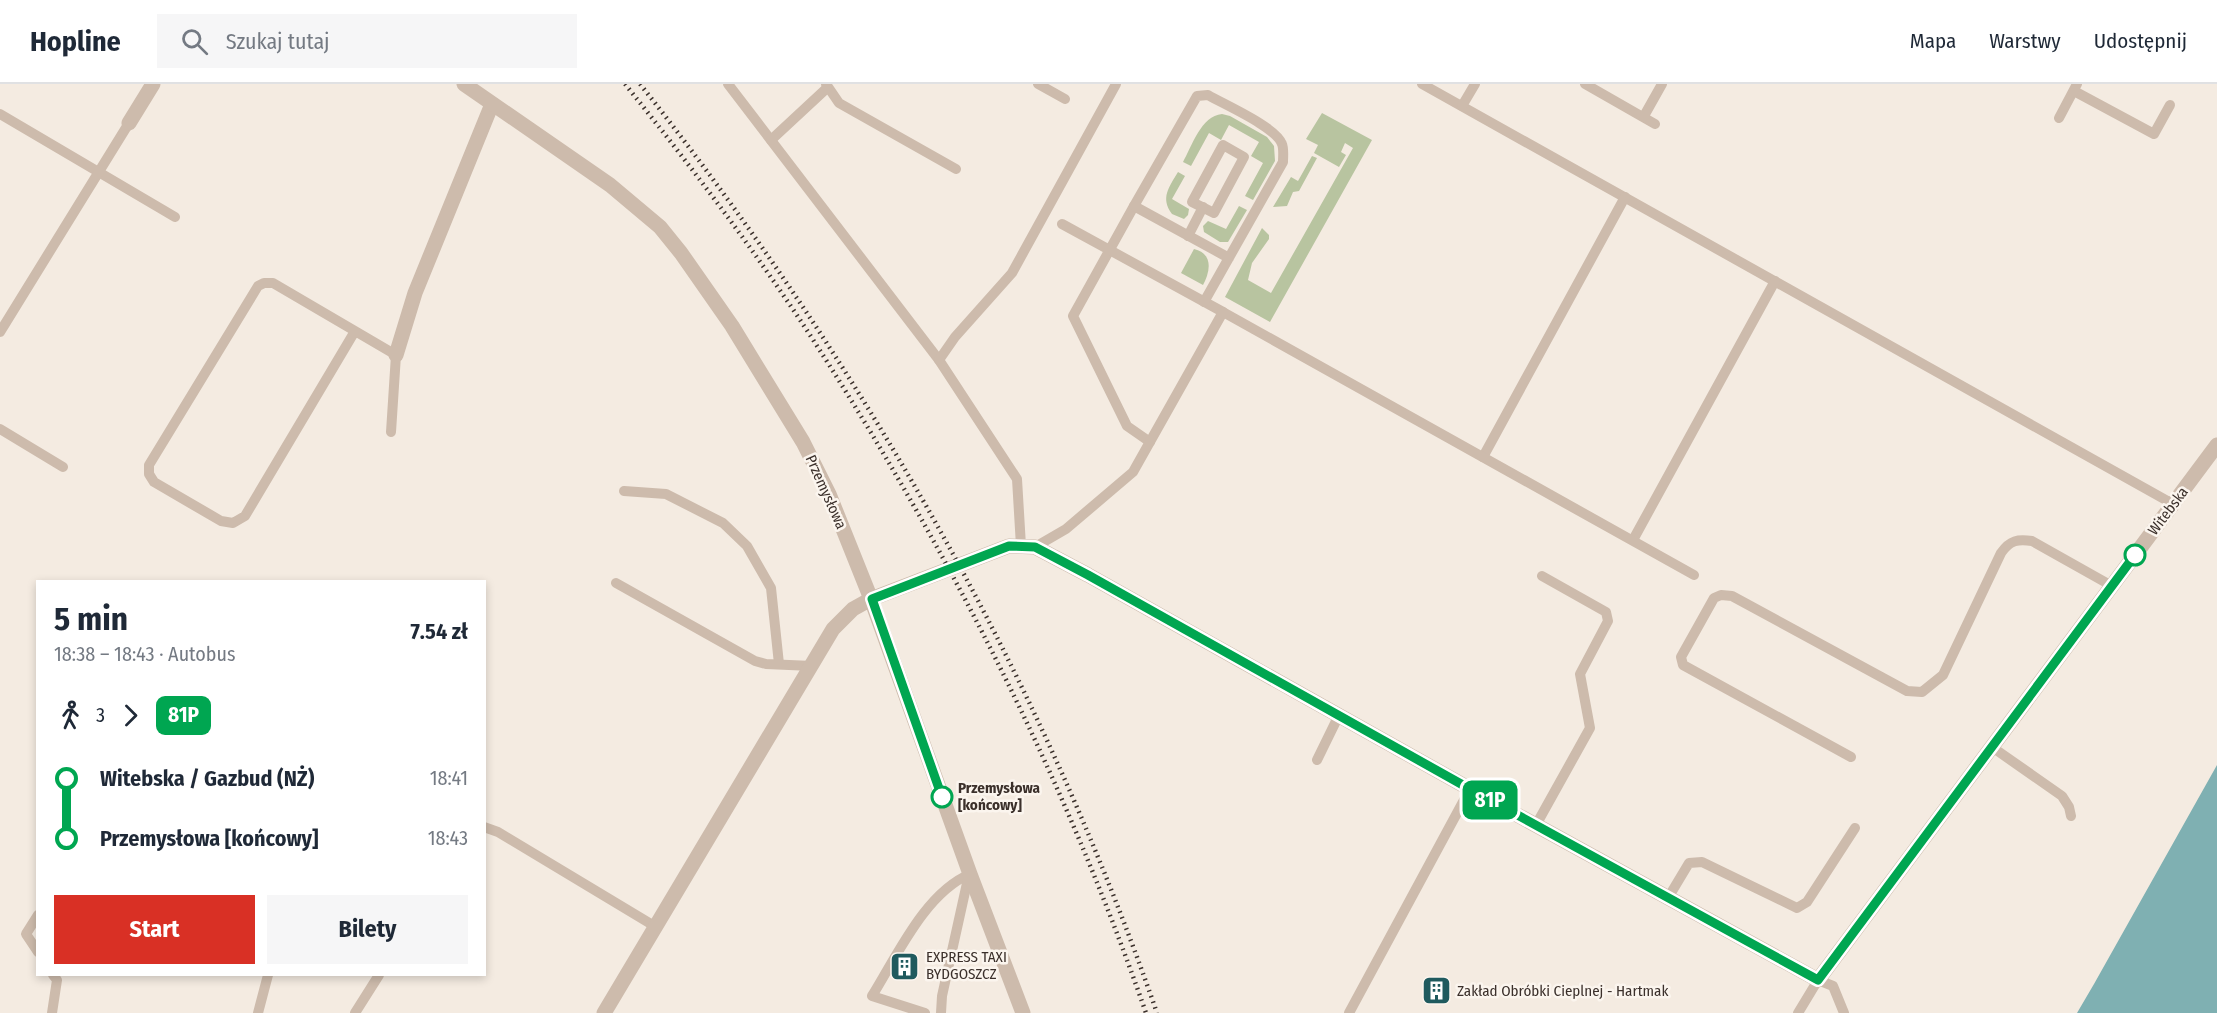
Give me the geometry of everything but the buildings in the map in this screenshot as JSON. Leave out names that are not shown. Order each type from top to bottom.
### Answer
[{"type":"street","points":[[129,123],[153,84]]},
{"type":"street","name":"Przemysłowa","points":[[464,84],[610,185],[660,227],[732,326],[803,442],[829,494],[872,599],[969,874],[1023,1013]]},
{"type":"street","points":[[396,355],[415,293],[492,104]]},
{"type":"street","name":"Witebska","points":[[1818,980],[2217,445]]},
{"type":"street","points":[[604,1013],[841,620],[854,609],[872,599],[1009,546],[1028,546],[1088,575],[1470,789],[1818,980]]},
{"type":"lane","points":[[728,84],[939,360],[1017,479],[1028,546],[1066,530],[1121,484],[1133,471],[1222,312]]},
{"type":"lane","points":[[1038,84],[1065,99]]},
{"type":"lane","points":[[939,360],[955,337],[1012,273],[1116,84]]},
{"type":"lane","points":[[1422,84],[2173,504]]},
{"type":"lane","points":[[1462,106],[1475,84]]},
{"type":"lane","points":[[1585,84],[1603,88],[1655,124]]},
{"type":"lane","points":[[1644,116],[1662,84]]},
{"type":"lane","points":[[771,140],[827,86],[839,103],[956,169]]},
{"type":"lane","points":[[2059,118],[2075,87],[2154,134],[2170,105]]},
{"type":"lane","points":[[1150,442],[1127,426],[1072,316],[1197,96],[1208,95],[1272,131],[1282,144],[1283,162],[1204,302]]},
{"type":"lane","points":[[0,114],[175,218]]},
{"type":"lane","points":[[0,332],[129,123]]},
{"type":"lane","points":[[1223,145],[1244,157],[1214,213],[1203,207],[1192,202],[1223,145]]},
{"type":"lane","points":[[1484,457],[1625,197]]},
{"type":"lane","points":[[1134,206],[1229,258]]},
{"type":"lane","points":[[1188,236],[1203,207]]},
{"type":"lane","points":[[1062,224],[1695,575]]},
{"type":"lane","points":[[1633,540],[1776,281]]},
{"type":"lane","points":[[355,331],[245,516],[233,523],[220,521],[154,482],[149,474],[149,465],[258,286],[264,283],[273,283],[355,331],[396,355],[391,432]]},
{"type":"lane","points":[[0,429],[63,467]]},
{"type":"lane","points":[[624,490],[666,494],[723,523],[747,546],[771,588],[779,664]]},
{"type":"lane","points":[[1851,758],[1683,665],[1681,657],[1714,598],[1721,595],[1732,596],[1907,691],[1922,692],[1943,675],[2001,553],[2011,542],[2018,539],[2032,541],[2112,586]]},
{"type":"lane","points":[[1536,825],[1590,728],[1580,674],[1608,621],[1606,612],[1542,576]]},
{"type":"lane","points":[[615,583],[755,661],[812,666]]},
{"type":"lane","points":[[1317,760],[1339,715]]},
{"type":"lane","points":[[1992,747],[2062,796],[2069,807],[2071,816]]},
{"type":"lane","points":[[1349,1013],[1470,789]]},
{"type":"lane","points":[[486,828],[498,832],[656,927]]},
{"type":"lane","points":[[1668,898],[1689,863],[1702,862],[1797,908],[1807,902],[1855,828]]},
{"type":"lane","points":[[925,1013],[872,996],[929,905],[957,880],[969,874]]},
{"type":"lane","points":[[941,1013],[942,996],[969,874]]},
{"type":"lane","points":[[36,918],[26,934],[36,949]]},
{"type":"lane","points":[[52,1013],[57,980],[54,976]]},
{"type":"lane","points":[[258,1013],[268,976]]},
{"type":"lane","points":[[356,1013],[378,976]]},
{"type":"lane","points":[[1818,980],[1833,986],[1844,1013]]},
{"type":"lane","name":"Witebska","points":[[1798,1013],[1818,980]]},
{"type":"green space","points":[[1322,113],[1372,140],[1270,322],[1225,297],[1262,228],[1269,235],[1269,239],[1252,263],[1248,280],[1271,293],[1353,148],[1345,143],[1341,152],[1346,155],[1339,167],[1314,153],[1318,145],[1306,139]]},
{"type":"green space","points":[[1222,114],[1230,116],[1267,137],[1274,146],[1275,161],[1253,200],[1245,196],[1263,163],[1251,156],[1259,142],[1229,125],[1221,140],[1209,133],[1191,166],[1183,162],[1203,126],[1208,120]]},
{"type":"green space","points":[[1312,156],[1317,158],[1299,191],[1293,192],[1287,206],[1273,207],[1291,177],[1298,181]]},
{"type":"green space","points":[[1178,172],[1185,176],[1172,199],[1189,209],[1184,219],[1172,214],[1166,198]]},
{"type":"green space","points":[[1239,206],[1247,210],[1228,242],[1220,242],[1204,232],[1203,226],[1208,221],[1226,229]]},
{"type":"green space","points":[[1194,249],[1205,255],[1209,264],[1203,285],[1181,273]]},
{"type":"water","points":[[2217,765],[2217,1013],[2077,1013],[2094,984]]},
{"type":"railway","points":[[625,84],[766,270],[810,335],[909,497],[955,580],[1039,749],[1078,836],[1146,1013]]},
{"type":"railway","points":[[640,84],[721,190],[798,300],[870,412],[938,527],[1001,644],[1058,765],[1110,888],[1157,1013]]},
{"type":"bus line","name":"81P","points":[[942,797],[872,599],[1009,546],[1035,547],[1818,980],[2135,555]]},
{"type":"place","name":"Przemysłowa [końcowy]","points":[[942,797]]},
{"type":"place","name":"EXPRESS TAXI BYDGOSZCZ","points":[[905,966]]},
{"type":"place","name":"Zakład Obróbki Cieplnej - Hartmak","points":[[1436,991]]}]
